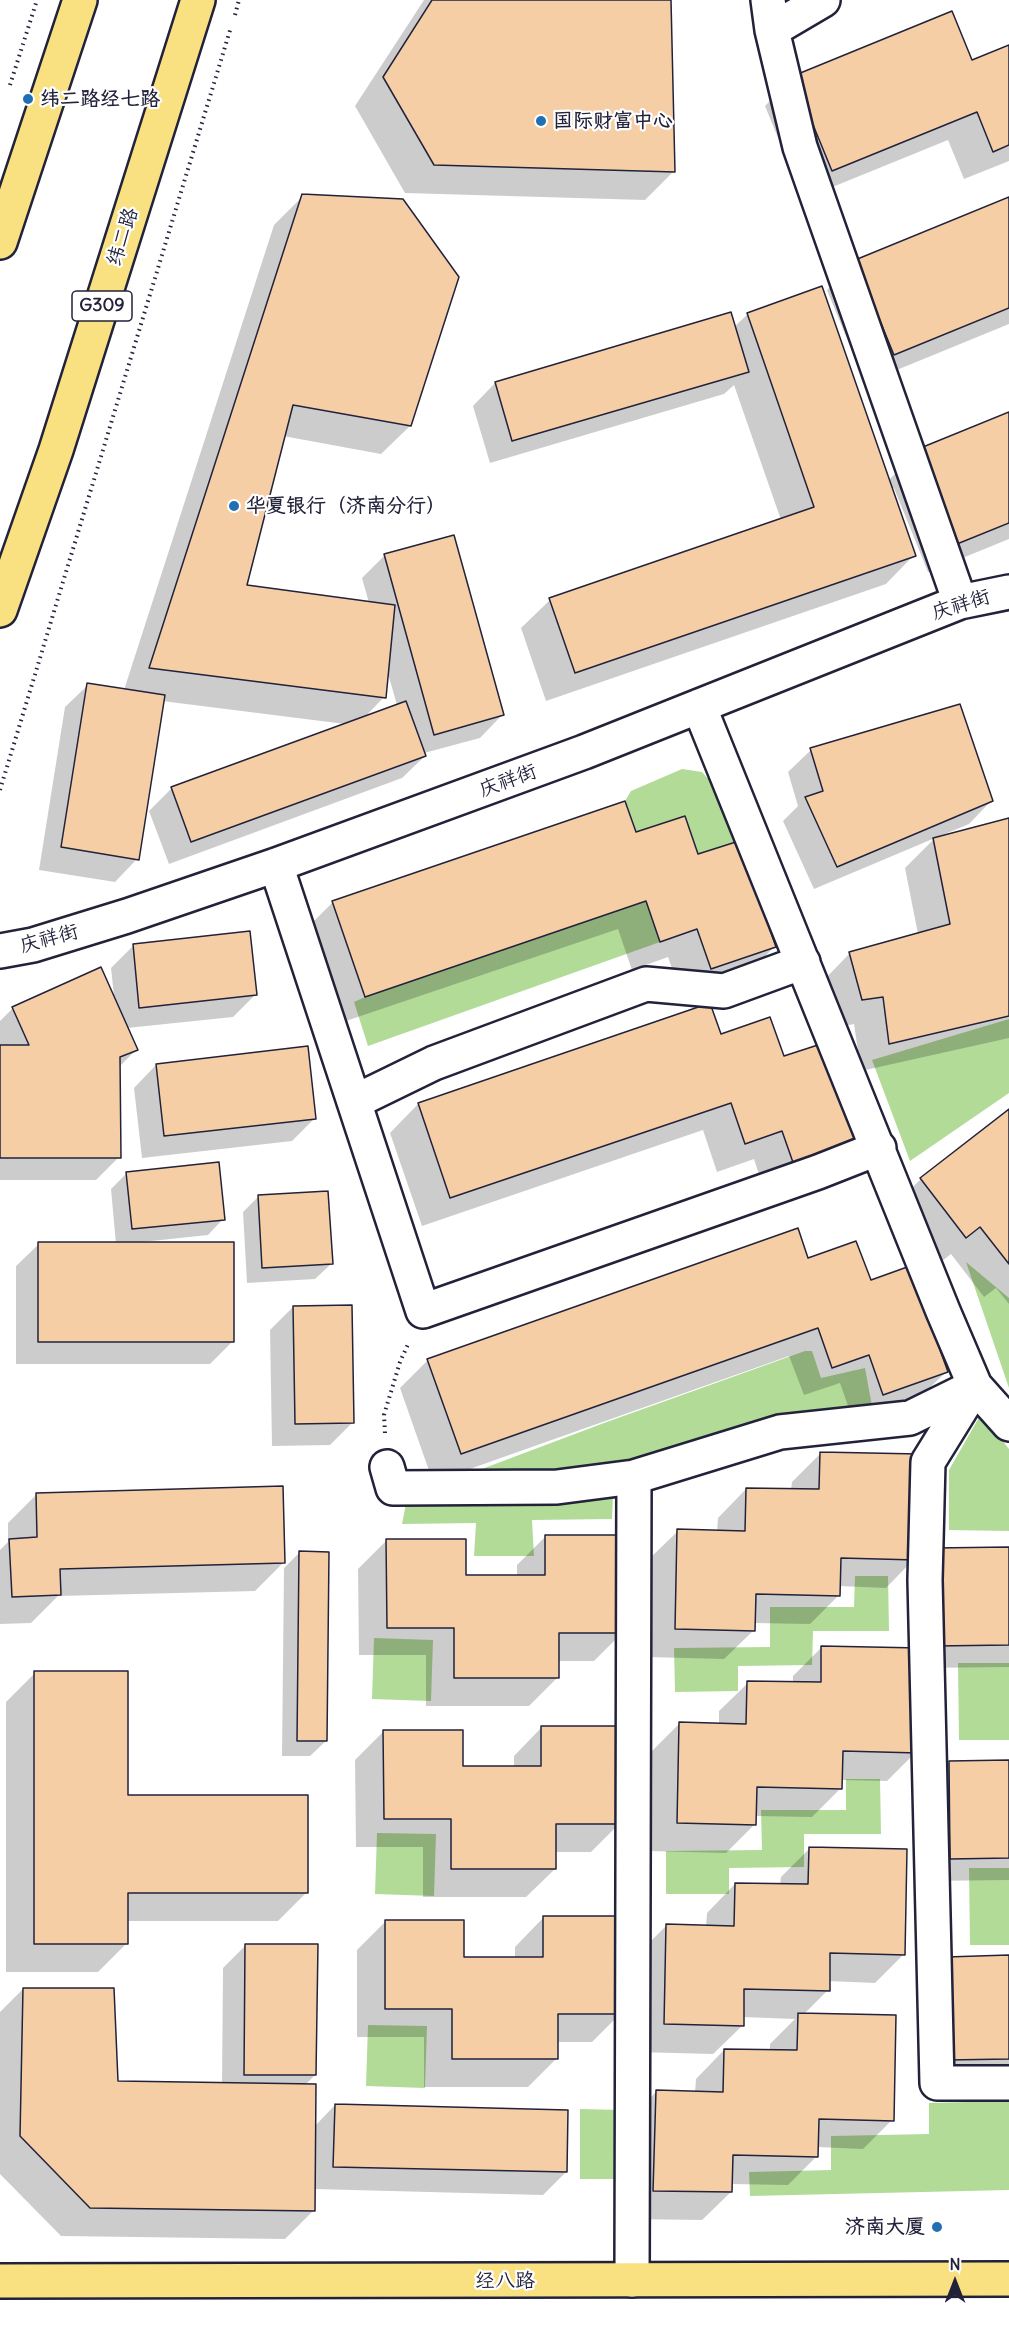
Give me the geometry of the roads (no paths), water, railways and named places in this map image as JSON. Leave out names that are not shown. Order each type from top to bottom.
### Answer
[{"type":"main road","points":[[0,242],[80,0]]},
{"type":"main road","name":"纬二路","points":[[0,610],[56,450],[198,0]]},
{"type":"main road","name":"经八路","points":[[0,2281],[1009,2279]]},
{"type":"street","points":[[823,0],[770,15],[800,147],[960,602]]},
{"type":"street","name":"庆祥街","points":[[0,951],[33,945],[85,929],[276,865],[563,760],[960,602],[1009,592]]},
{"type":"street","points":[[699,706],[975,1386],[1009,1424]]},
{"type":"street","points":[[276,865],[423,1311],[879,1148]]},
{"type":"street","points":[[354,1102],[434,1063],[646,984],[724,992],[803,962]]},
{"type":"street","points":[[387,1467],[393,1488],[557,1487],[634,1477],[780,1432],[910,1418],[975,1386]]},
{"type":"street","points":[[975,1386],[928,1462],[925,1580],[937,2083],[1009,2083]]},
{"type":"street","points":[[632,2280],[634,1477]]},
{"type":"place","name":"纬二路经七路","points":[[28,99]]},
{"type":"place","name":"国际财富中心","points":[[541,121]]},
{"type":"place","name":"华夏银行（济南分行）","points":[[234,506]]},
{"type":"place","name":"济南大厦","points":[[937,2227]]}]
